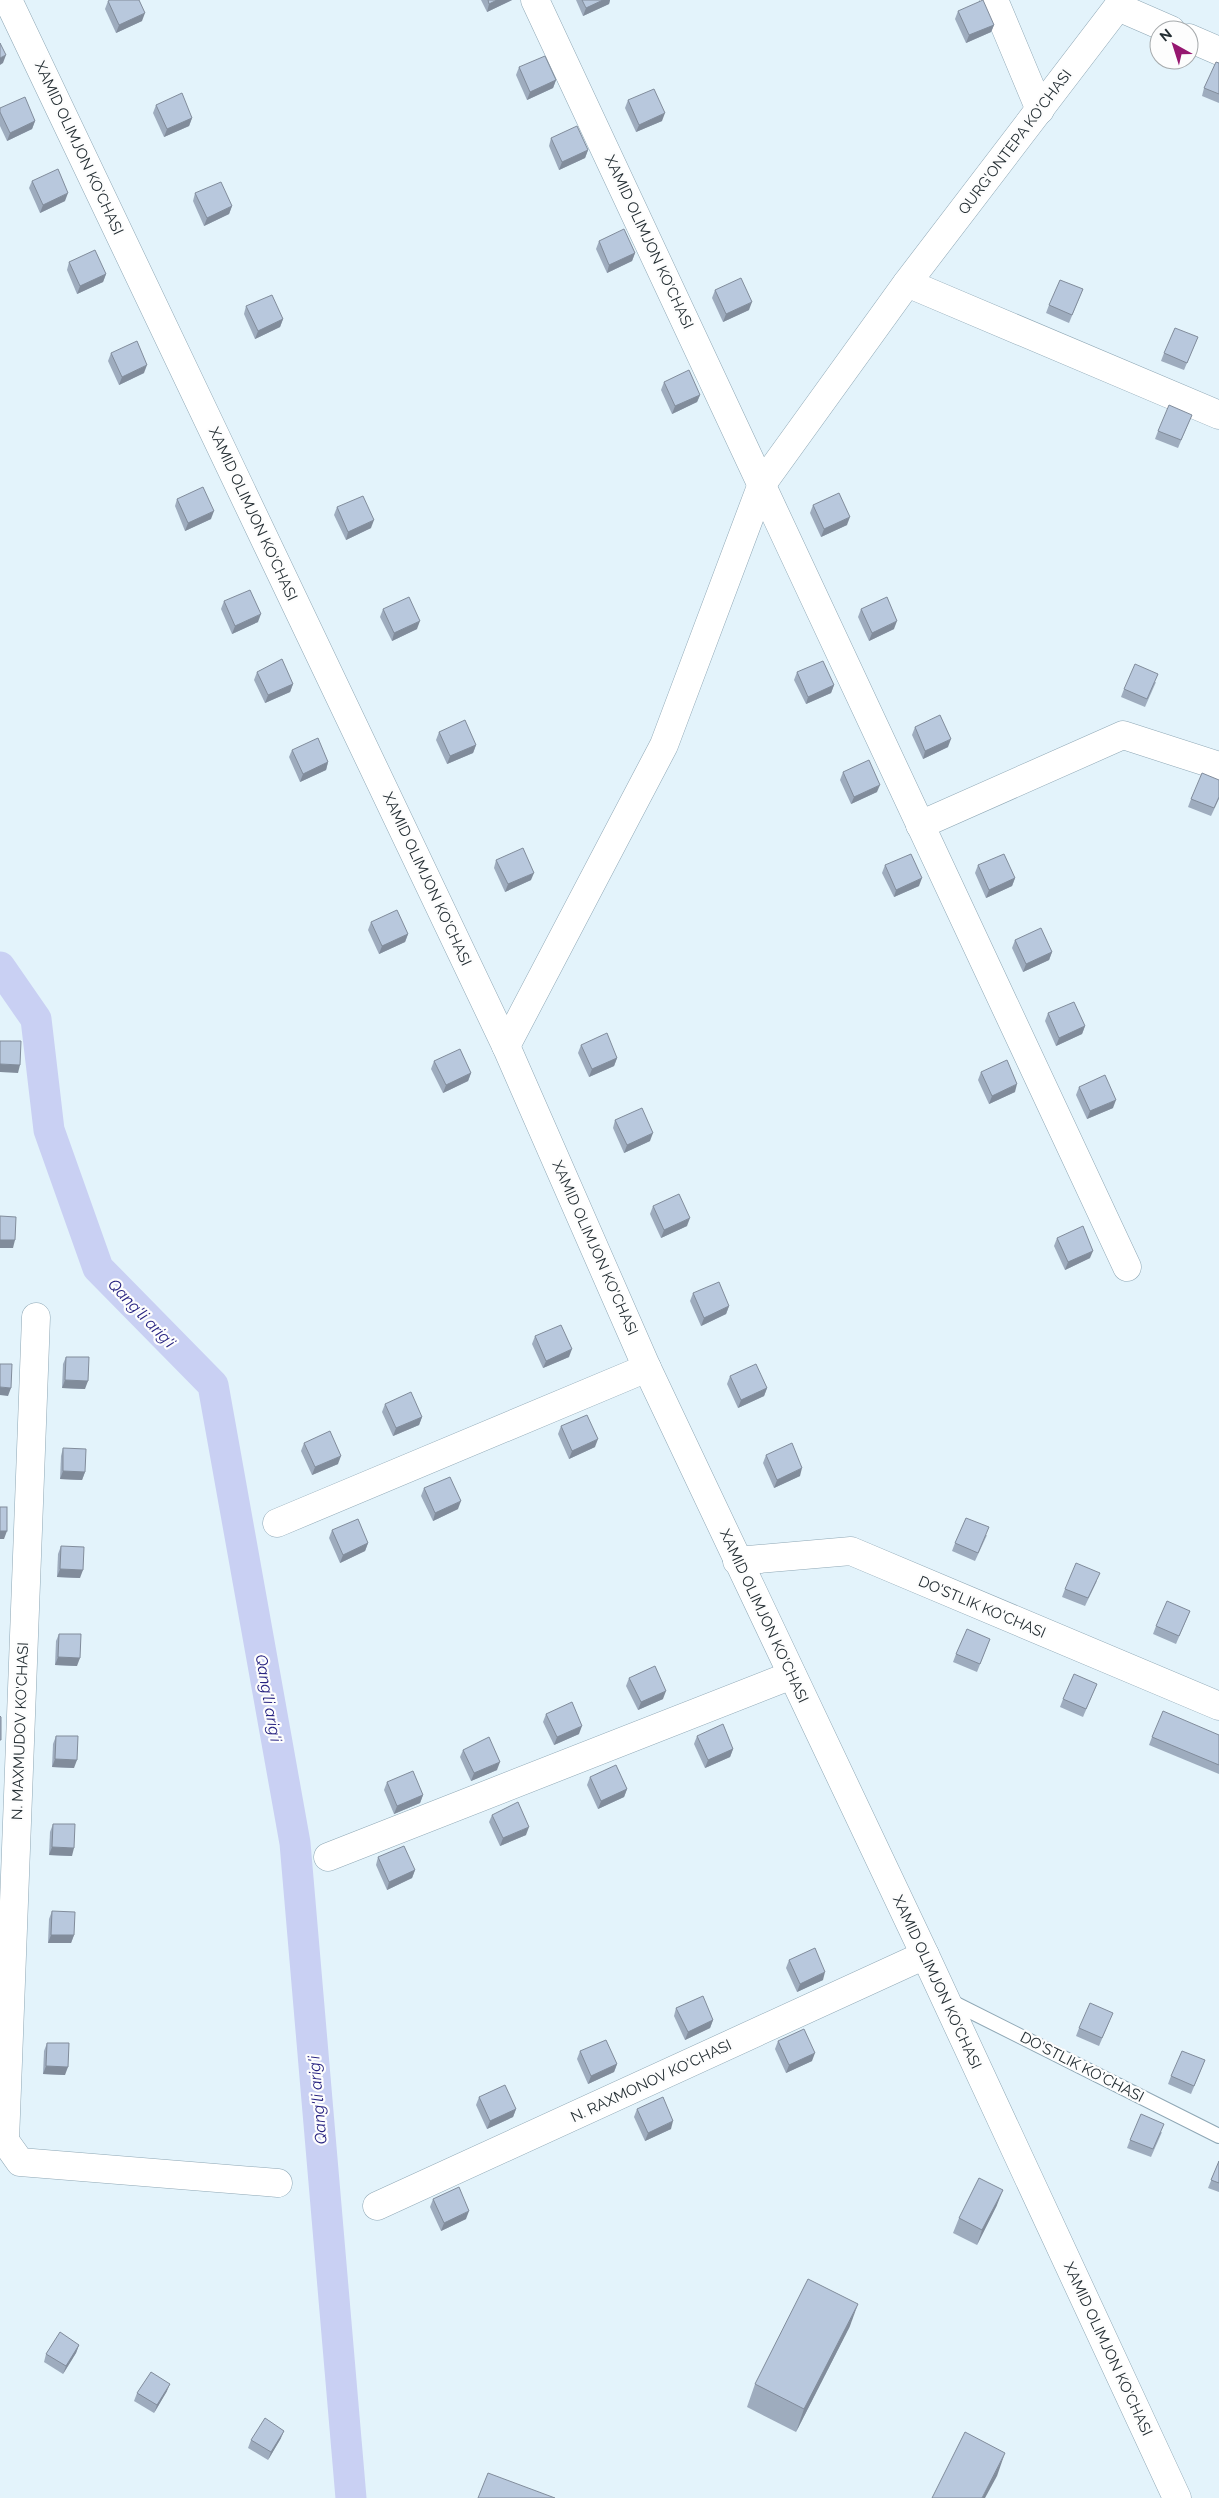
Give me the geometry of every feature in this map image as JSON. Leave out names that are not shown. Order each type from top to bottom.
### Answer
[{"type":"street","name":"XAMID OLIMJON KO'CHASI","points":[[8,0],[506,1046],[647,1368],[925,1955],[1176,2498]]},
{"type":"street","name":"XAMID OLIMJON KO'CHASI","points":[[535,0],[1126,1267]]},
{"type":"street","points":[[994,0],[1040,110]]},
{"type":"street","name":"QURG'ONTEPA KO'CHASI","points":[[506,1046],[664,745],[762,484],[907,283],[1120,4]]},
{"type":"street","points":[[1120,4],[1151,20]]},
{"type":"street","points":[[1199,42],[1219,51]]},
{"type":"street","points":[[907,283],[1219,415]]},
{"type":"street","points":[[920,825],[1124,735],[1219,766]]},
{"type":"street","name":"N. MAXMUDOV KO'CHASI","points":[[2,2141],[36,1317]]},
{"type":"street","points":[[277,1523],[647,1368]]},
{"type":"street","name":"DO'STLIK KO'CHASI","points":[[737,1561],[850,1551],[1219,1706]]},
{"type":"street","points":[[328,1857],[792,1675]]},
{"type":"street","name":"N. RAXMONOV KO'CHASI","points":[[377,2206],[925,1955]]},
{"type":"street","points":[[2,2141],[20,2162],[278,2183]]},
{"type":"lane","name":"DO'STLIK KO'CHASI","points":[[945,1998],[1219,2136]]},
{"type":"building","points":[[139,0],[145,13],[119,25],[108,1]]},
{"type":"building","points":[[488,0],[497,0],[489,4]]},
{"type":"building","points":[[582,0],[603,0],[586,8]]},
{"type":"building","points":[[983,0],[994,25],[969,35],[958,11]]},
{"type":"building","points":[[0,43],[6,55],[0,58]]},
{"type":"building","points":[[545,56],[556,80],[530,92],[519,67]]},
{"type":"building","points":[[1216,62],[1219,63],[1219,94],[1204,88]]},
{"type":"building","points":[[654,89],[665,113],[639,125],[628,100]]},
{"type":"building","points":[[182,93],[192,118],[167,129],[156,105]]},
{"type":"building","points":[[25,97],[35,121],[10,133],[0,108]]},
{"type":"building","points":[[577,126],[588,150],[562,162],[551,138]]},
{"type":"building","points":[[58,169],[68,193],[43,205],[32,181]]},
{"type":"building","points":[[221,182],[232,206],[207,218],[195,193]]},
{"type":"building","points":[[624,229],[635,253],[609,265],[599,241]]},
{"type":"building","points":[[95,250],[106,274],[80,286],[69,262]]},
{"type":"building","points":[[741,278],[752,302],[726,314],[715,290]]},
{"type":"building","points":[[1060,280],[1083,289],[1072,315],[1049,305]]},
{"type":"building","points":[[272,295],[283,319],[258,331],[246,306]]},
{"type":"building","points":[[1175,328],[1198,337],[1187,363],[1164,353]]},
{"type":"building","points":[[137,341],[147,365],[122,377],[111,353]]},
{"type":"building","points":[[689,370],[700,395],[675,406],[664,382]]},
{"type":"building","points":[[1169,405],[1192,415],[1181,440],[1158,431]]},
{"type":"building","points":[[203,487],[214,511],[188,523],[177,499]]},
{"type":"building","points":[[839,493],[850,517],[824,529],[813,505]]},
{"type":"building","points":[[363,496],[374,520],[348,532],[337,507]]},
{"type":"building","points":[[250,590],[261,614],[235,626],[224,601]]},
{"type":"building","points":[[409,597],[420,621],[394,633],[383,609]]},
{"type":"building","points":[[887,597],[897,621],[872,633],[861,609]]},
{"type":"building","points":[[282,659],[293,684],[268,695],[257,672]]},
{"type":"building","points":[[823,661],[834,685],[808,697],[797,672]]},
{"type":"building","points":[[1135,664],[1158,674],[1147,699],[1124,689]]},
{"type":"building","points":[[940,715],[951,739],[925,751],[915,727]]},
{"type":"building","points":[[465,720],[476,745],[450,756],[439,732]]},
{"type":"building","points":[[318,738],[328,762],[303,774],[292,750]]},
{"type":"building","points":[[869,760],[880,785],[854,797],[843,772]]},
{"type":"building","points":[[1202,773],[1219,780],[1219,797],[1214,808],[1191,799]]},
{"type":"building","points":[[523,848],[534,873],[508,884],[496,860]]},
{"type":"building","points":[[911,854],[922,878],[896,890],[885,865]]},
{"type":"building","points":[[1004,854],[1015,878],[989,890],[978,865]]},
{"type":"building","points":[[397,910],[408,934],[382,946],[371,922]]},
{"type":"building","points":[[1041,928],[1052,952],[1026,964],[1015,940]]},
{"type":"building","points":[[1074,1002],[1085,1026],[1059,1038],[1048,1013]]},
{"type":"building","points":[[607,1033],[617,1058],[592,1069],[581,1045]]},
{"type":"building","points":[[0,1041],[21,1041],[20,1065],[0,1064]]},
{"type":"building","points":[[460,1049],[471,1073],[446,1085],[434,1061]]},
{"type":"building","points":[[1007,1060],[1017,1084],[992,1096],[981,1072]]},
{"type":"building","points":[[1105,1075],[1116,1100],[1090,1111],[1079,1087]]},
{"type":"building","points":[[642,1108],[653,1133],[627,1145],[615,1120]]},
{"type":"building","points":[[679,1194],[690,1218],[664,1230],[653,1206]]},
{"type":"building","points":[[0,1216],[16,1217],[15,1240],[0,1240]]},
{"type":"building","points":[[1083,1226],[1093,1251],[1068,1262],[1057,1238]]},
{"type":"building","points":[[719,1282],[729,1306],[704,1318],[693,1293]]},
{"type":"building","points":[[561,1325],[572,1349],[546,1361],[535,1336]]},
{"type":"building","points":[[66,1357],[89,1357],[88,1381],[65,1380]]},
{"type":"building","points":[[0,1364],[12,1364],[11,1388],[0,1387]]},
{"type":"building","points":[[756,1364],[767,1388],[741,1400],[730,1376]]},
{"type":"building","points":[[411,1392],[422,1417],[396,1428],[385,1404]]},
{"type":"building","points":[[587,1415],[598,1439],[572,1451],[561,1426]]},
{"type":"building","points":[[330,1431],[341,1456],[315,1467],[304,1443]]},
{"type":"building","points":[[792,1443],[802,1468],[777,1480],[766,1455]]},
{"type":"building","points":[[63,1448],[86,1449],[85,1472],[63,1471]]},
{"type":"building","points":[[450,1477],[461,1501],[435,1513],[424,1488]]},
{"type":"building","points":[[0,1507],[7,1507],[7,1531],[0,1531]]},
{"type":"building","points":[[966,1518],[989,1527],[978,1553],[955,1543]]},
{"type":"building","points":[[358,1519],[368,1543],[343,1555],[332,1530]]},
{"type":"building","points":[[61,1546],[84,1547],[83,1570],[60,1569]]},
{"type":"building","points":[[1076,1563],[1100,1573],[1088,1598],[1065,1589]]},
{"type":"building","points":[[1167,1601],[1190,1611],[1179,1636],[1156,1626]]},
{"type":"building","points":[[967,1629],[990,1639],[980,1664],[956,1654]]},
{"type":"building","points":[[59,1634],[81,1634],[80,1658],[58,1657]]},
{"type":"building","points":[[655,1666],[666,1691],[641,1702],[629,1678]]},
{"type":"building","points":[[1074,1674],[1097,1684],[1086,1709],[1063,1699]]},
{"type":"building","points":[[572,1702],[582,1726],[557,1737],[546,1714]]},
{"type":"building","points":[[1163,1711],[1219,1735],[1219,1765],[1152,1737]]},
{"type":"building","points":[[1,1717],[1,1740],[0,1740]]},
{"type":"building","points":[[723,1724],[733,1749],[708,1760],[697,1736]]},
{"type":"building","points":[[56,1736],[78,1736],[77,1760],[55,1759]]},
{"type":"building","points":[[489,1737],[500,1762],[474,1773],[463,1750]]},
{"type":"building","points":[[616,1765],[627,1789],[601,1801],[590,1777]]},
{"type":"building","points":[[413,1771],[423,1795],[397,1806],[387,1782]]},
{"type":"building","points":[[518,1802],[529,1827],[503,1838],[492,1815]]},
{"type":"building","points":[[53,1824],[75,1824],[74,1848],[52,1847]]},
{"type":"building","points":[[404,1846],[415,1870],[389,1882],[378,1857]]},
{"type":"building","points":[[52,1911],[75,1912],[74,1935],[51,1935]]},
{"type":"building","points":[[815,1948],[825,1972],[800,1984],[789,1960]]},
{"type":"building","points":[[703,1996],[713,2020],[688,2032],[676,2008]]},
{"type":"building","points":[[1090,2003],[1113,2013],[1102,2038],[1079,2028]]},
{"type":"building","points":[[804,2029],[815,2053],[789,2065],[778,2041]]},
{"type":"building","points":[[606,2040],[617,2064],[591,2076],[580,2051]]},
{"type":"building","points":[[47,2043],[69,2043],[68,2067],[46,2066]]},
{"type":"building","points":[[1182,2051],[1205,2060],[1194,2086],[1171,2076]]},
{"type":"building","points":[[505,2085],[516,2109],[490,2121],[479,2097]]},
{"type":"building","points":[[663,2097],[673,2121],[648,2133],[637,2109]]},
{"type":"building","points":[[1141,2114],[1164,2124],[1153,2149],[1130,2140]]},
{"type":"building","points":[[1219,2161],[1219,2183],[1211,2180]]},
{"type":"building","points":[[979,2178],[1003,2190],[982,2230],[959,2218]]},
{"type":"building","points":[[459,2187],[469,2211],[444,2223],[433,2199]]},
{"type":"building","points":[[808,2279],[858,2304],[804,2409],[755,2384]]},
{"type":"building","points":[[60,2332],[79,2345],[66,2366],[46,2354]]},
{"type":"building","points":[[151,2372],[170,2384],[157,2405],[137,2393]]},
{"type":"building","points":[[265,2418],[284,2431],[271,2452],[251,2440]]},
{"type":"building","points":[[965,2432],[1005,2453],[982,2498],[932,2498]]},
{"type":"building","points":[[488,2473],[555,2498],[478,2498]]},
{"type":"waterway","name":"Qang'li arig'i","points":[[0,967],[36,1019],[49,1130],[98,1268],[213,1385],[295,1843],[351,2498]]}]
